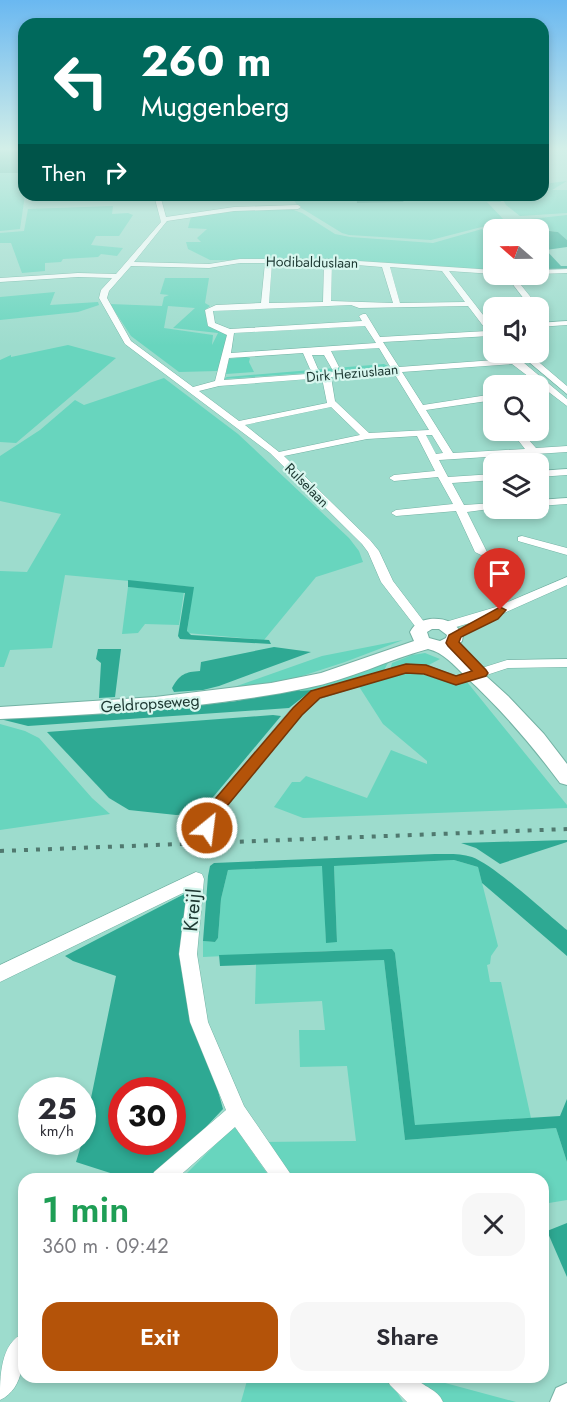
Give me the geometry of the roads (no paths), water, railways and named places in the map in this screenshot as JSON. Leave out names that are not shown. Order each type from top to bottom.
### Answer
[{"type":"main road","points":[[437,635],[452,653],[478,674],[502,700],[537,739],[567,778]]},
{"type":"main road","name":"Geldropseweg","points":[[0,713],[142,705],[223,697],[308,682],[437,635]]},
{"type":"street","points":[[0,280],[78,275],[118,276],[156,233],[164,219],[163,215]]},
{"type":"street","points":[[164,219],[189,215]]},
{"type":"street","points":[[265,305],[269,261]]},
{"type":"street","name":"Hodibalduslaan","points":[[129,264],[209,266],[269,261],[327,261],[483,271]]},
{"type":"street","points":[[327,261],[327,303]]},
{"type":"street","points":[[385,264],[396,305]]},
{"type":"street","points":[[444,269],[482,320]]},
{"type":"street","points":[[549,272],[566,273]]},
{"type":"street","name":"Rulselaan","points":[[118,276],[105,290],[102,298],[128,342],[277,455],[366,542],[373,551],[387,582],[401,601],[437,635]]},
{"type":"street","points":[[517,285],[526,297]]},
{"type":"street","points":[[368,323],[229,331],[211,324],[211,308],[327,303],[352,303],[359,306],[470,304]]},
{"type":"street","points":[[359,306],[450,456]]},
{"type":"street","points":[[549,315],[567,315]]},
{"type":"street","points":[[549,324],[567,323]]},
{"type":"street","points":[[219,380],[231,335],[229,331]]},
{"type":"street","points":[[225,356],[254,360],[380,342],[483,332]]},
{"type":"street","name":"Dirk Heziuslaan","points":[[314,369],[307,353],[327,352],[335,368]]},
{"type":"street","name":"Dirk Heziuslaan","points":[[190,390],[219,380],[314,369],[483,362]]},
{"type":"street","points":[[516,363],[528,375]]},
{"type":"street","points":[[534,363],[567,391]]},
{"type":"street","name":"Dirk Heziuslaan","points":[[219,380],[326,375],[394,366]]},
{"type":"street","points":[[326,375],[333,404],[367,436]]},
{"type":"street","points":[[549,394],[567,404]]},
{"type":"street","points":[[421,408],[483,399]]},
{"type":"street","points":[[237,424],[333,404]]},
{"type":"street","points":[[277,455],[367,436],[436,432]]},
{"type":"street","points":[[420,433],[481,552]]},
{"type":"street","points":[[524,441],[533,451]]},
{"type":"street","points":[[433,457],[567,449]]},
{"type":"street","points":[[549,473],[567,472]]},
{"type":"street","points":[[394,478],[483,477]]},
{"type":"street","points":[[549,502],[567,501]]},
{"type":"street","points":[[396,513],[483,507]]},
{"type":"street","points":[[522,539],[567,552]]},
{"type":"street","name":"Geldropseweg","points":[[437,635],[493,617],[500,610],[567,581]]},
{"type":"street","points":[[207,828],[221,802],[297,711],[316,695],[406,668],[426,669],[456,681],[519,663],[567,663]]},
{"type":"street","name":"Kreijl","points":[[0,974],[196,879],[188,954],[193,997],[199,1022],[237,1113],[280,1173]]},
{"type":"street","points":[[168,1173],[237,1113]]},
{"type":"street","points":[[0,1388],[18,1355]]},
{"type":"street","points":[[404,1383],[412,1392],[431,1402]]},
{"type":"railway","points":[[0,851],[567,829]]}]
